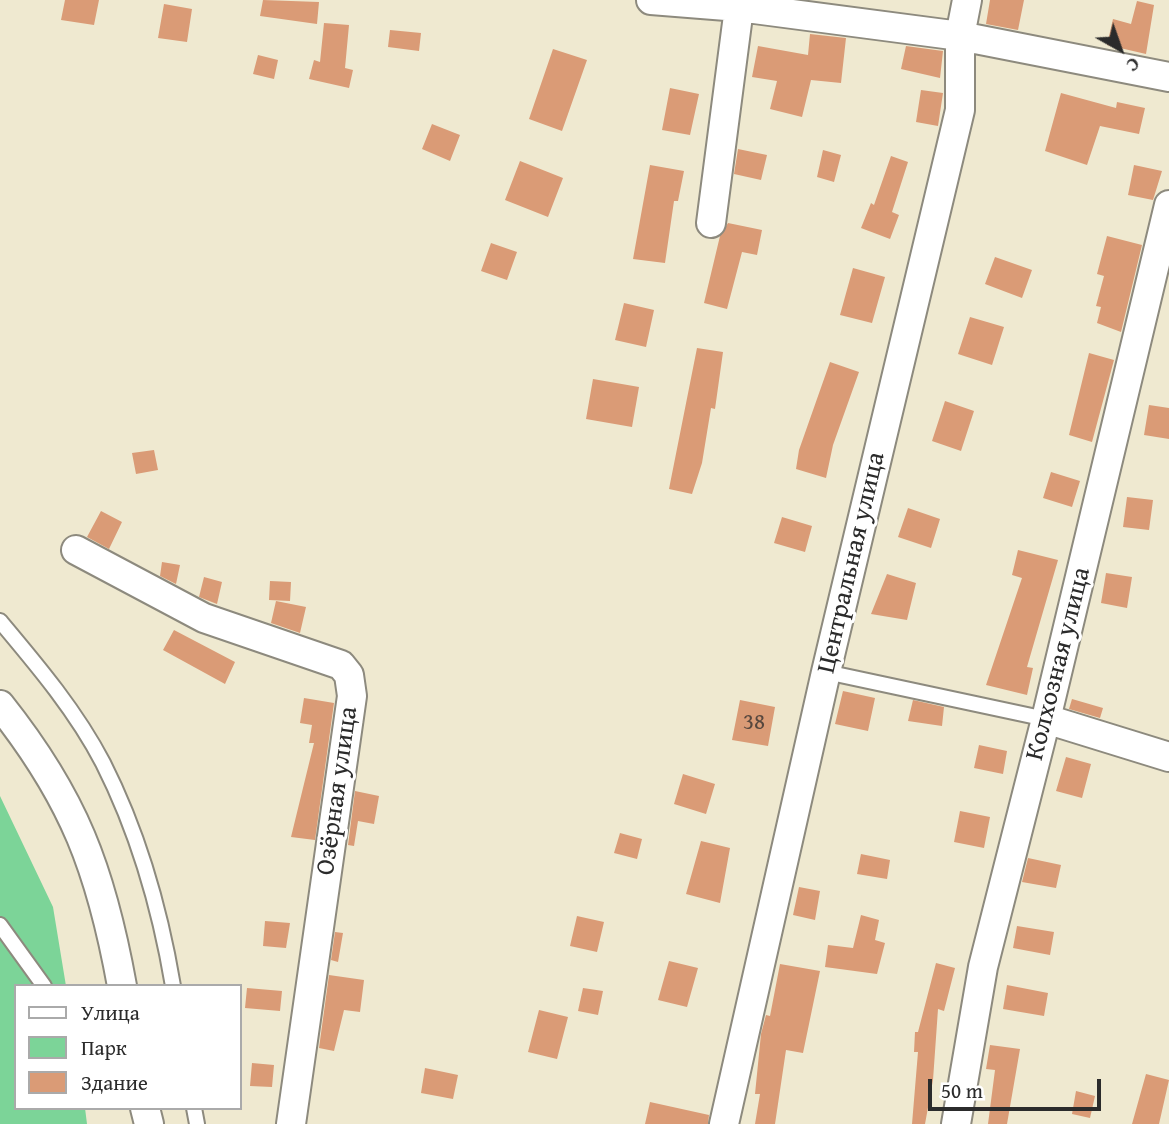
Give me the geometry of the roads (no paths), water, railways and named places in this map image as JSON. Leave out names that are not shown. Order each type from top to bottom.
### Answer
[{"type":"street","points":[[651,0],[739,3],[960,36],[1169,78]]},
{"type":"street","name":"Центральная улица","points":[[724,1124],[826,672],[960,110],[960,36],[967,0]]},
{"type":"street","points":[[711,223],[739,3]]},
{"type":"street","name":"Колхозная улица","points":[[957,1124],[983,967],[1046,719],[1169,205]]},
{"type":"street","name":"Озёрная улица","points":[[76,550],[204,618],[341,665],[349,675],[352,696],[291,1124]]},
{"type":"street","points":[[0,705],[51,775],[73,813],[97,874],[122,984]]},
{"type":"street","points":[[1046,719],[1169,757]]},
{"type":"lane","points":[[0,621],[43,673],[102,762],[130,822],[149,878],[173,984]]},
{"type":"lane","points":[[826,672],[1046,719]]},
{"type":"lane","points":[[0,925],[43,984]]}]
